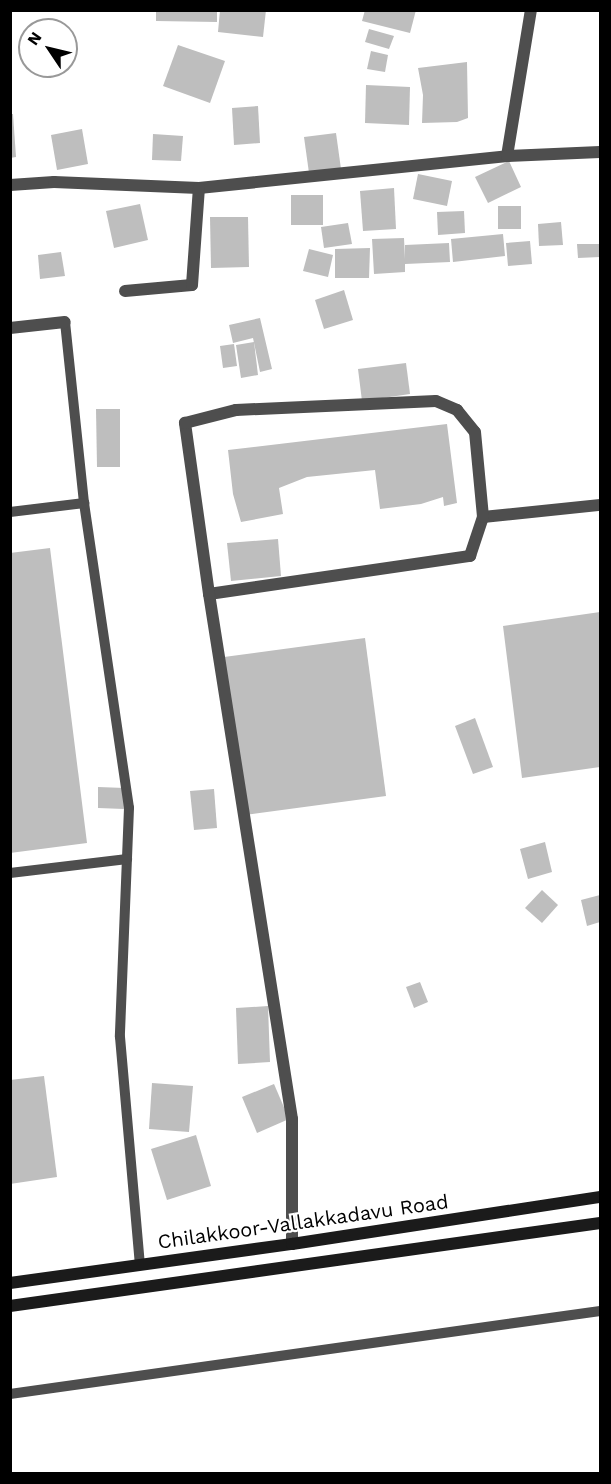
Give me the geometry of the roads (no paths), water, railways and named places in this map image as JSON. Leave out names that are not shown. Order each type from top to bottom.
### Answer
[{"type":"main road","name":"Chilakkoor-Vallakkadavu Road","points":[[10,1283],[292,1244],[600,1197]]},
{"type":"main road","points":[[10,1306],[600,1222]]},
{"type":"street","points":[[507,156],[531,10]]},
{"type":"street","points":[[10,185],[54,182],[199,188],[507,156],[600,152]]},
{"type":"street","points":[[125,291],[192,285],[199,188]]},
{"type":"street","points":[[10,328],[65,322]]},
{"type":"street","points":[[209,594],[470,556],[483,518],[475,432],[457,410],[436,401],[236,410],[185,423],[209,594],[292,1119],[292,1244]]},
{"type":"street","points":[[483,518],[600,505]]},
{"type":"lane","points":[[65,322],[84,503],[129,808],[120,1037],[140,1265]]},
{"type":"lane","points":[[10,512],[84,503]]},
{"type":"lane","points":[[10,873],[127,859]]},
{"type":"lane","points":[[10,1394],[600,1311]]}]
